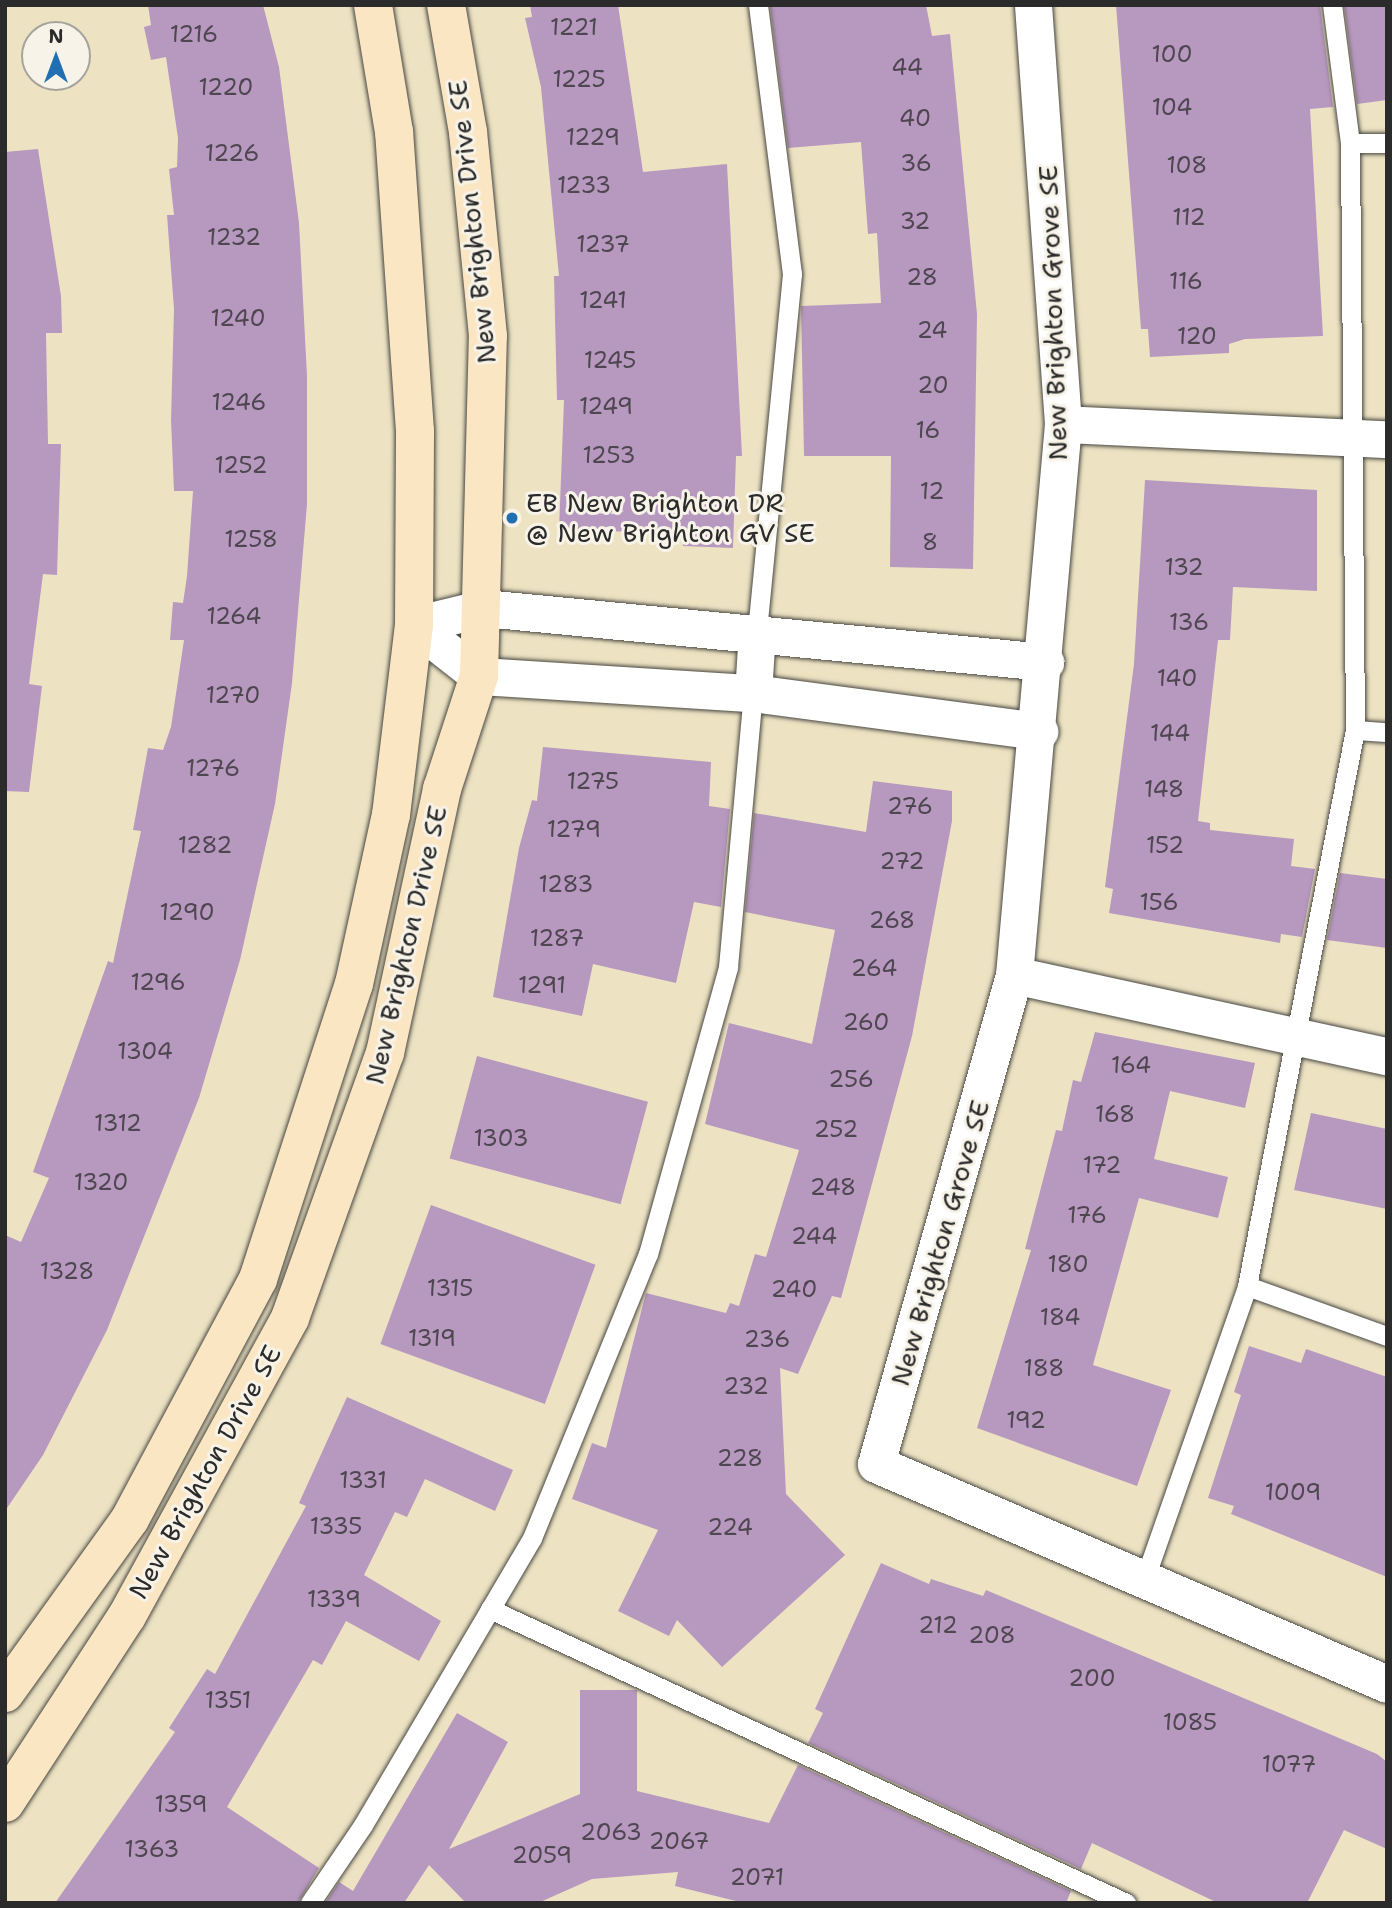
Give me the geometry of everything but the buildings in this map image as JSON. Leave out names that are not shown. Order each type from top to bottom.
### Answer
[{"type":"street","name":"New Brighton Drive SE","points":[[5,1693],[130,1519],[258,1279],[354,984],[391,816],[414,625],[415,431],[394,132],[373,5]]},
{"type":"street","name":"New Brighton Drive SE","points":[[5,1803],[127,1616],[290,1318],[386,1053],[442,789],[479,676],[484,608],[488,337],[468,132],[446,5]]},
{"type":"street","name":"New Brighton Grove SE","points":[[1033,5],[1063,424],[1039,731],[1014,975],[876,1464],[1145,1578]]},
{"type":"street","points":[[1063,424],[1371,438]]},
{"type":"street","points":[[414,625],[484,608],[757,631],[1045,662]]},
{"type":"street","points":[[414,625],[479,676],[752,694],[1039,731]]},
{"type":"street","points":[[752,694],[757,631]]},
{"type":"street","points":[[1014,975],[1297,1039],[1387,1056]]},
{"type":"street","points":[[1145,1578],[1387,1684]]},
{"type":"lane","points":[[757,631],[792,274],[758,5]]},
{"type":"lane","points":[[1145,1578],[1247,1286],[1355,730],[1371,438],[1350,143],[1332,5]]},
{"type":"lane","points":[[1350,143],[1387,143]]},
{"type":"lane","points":[[310,1903],[363,1825],[532,1538],[649,1254],[728,967],[752,694]]},
{"type":"lane","points":[[1355,730],[1387,732]]},
{"type":"lane","points":[[1247,1286],[1387,1336]]},
{"type":"lane","points":[[490,1609],[1126,1903]]},
{"type":"place","name":"EB New Brighton DR @ New Brighton GV SE","points":[[512,518]]}]
